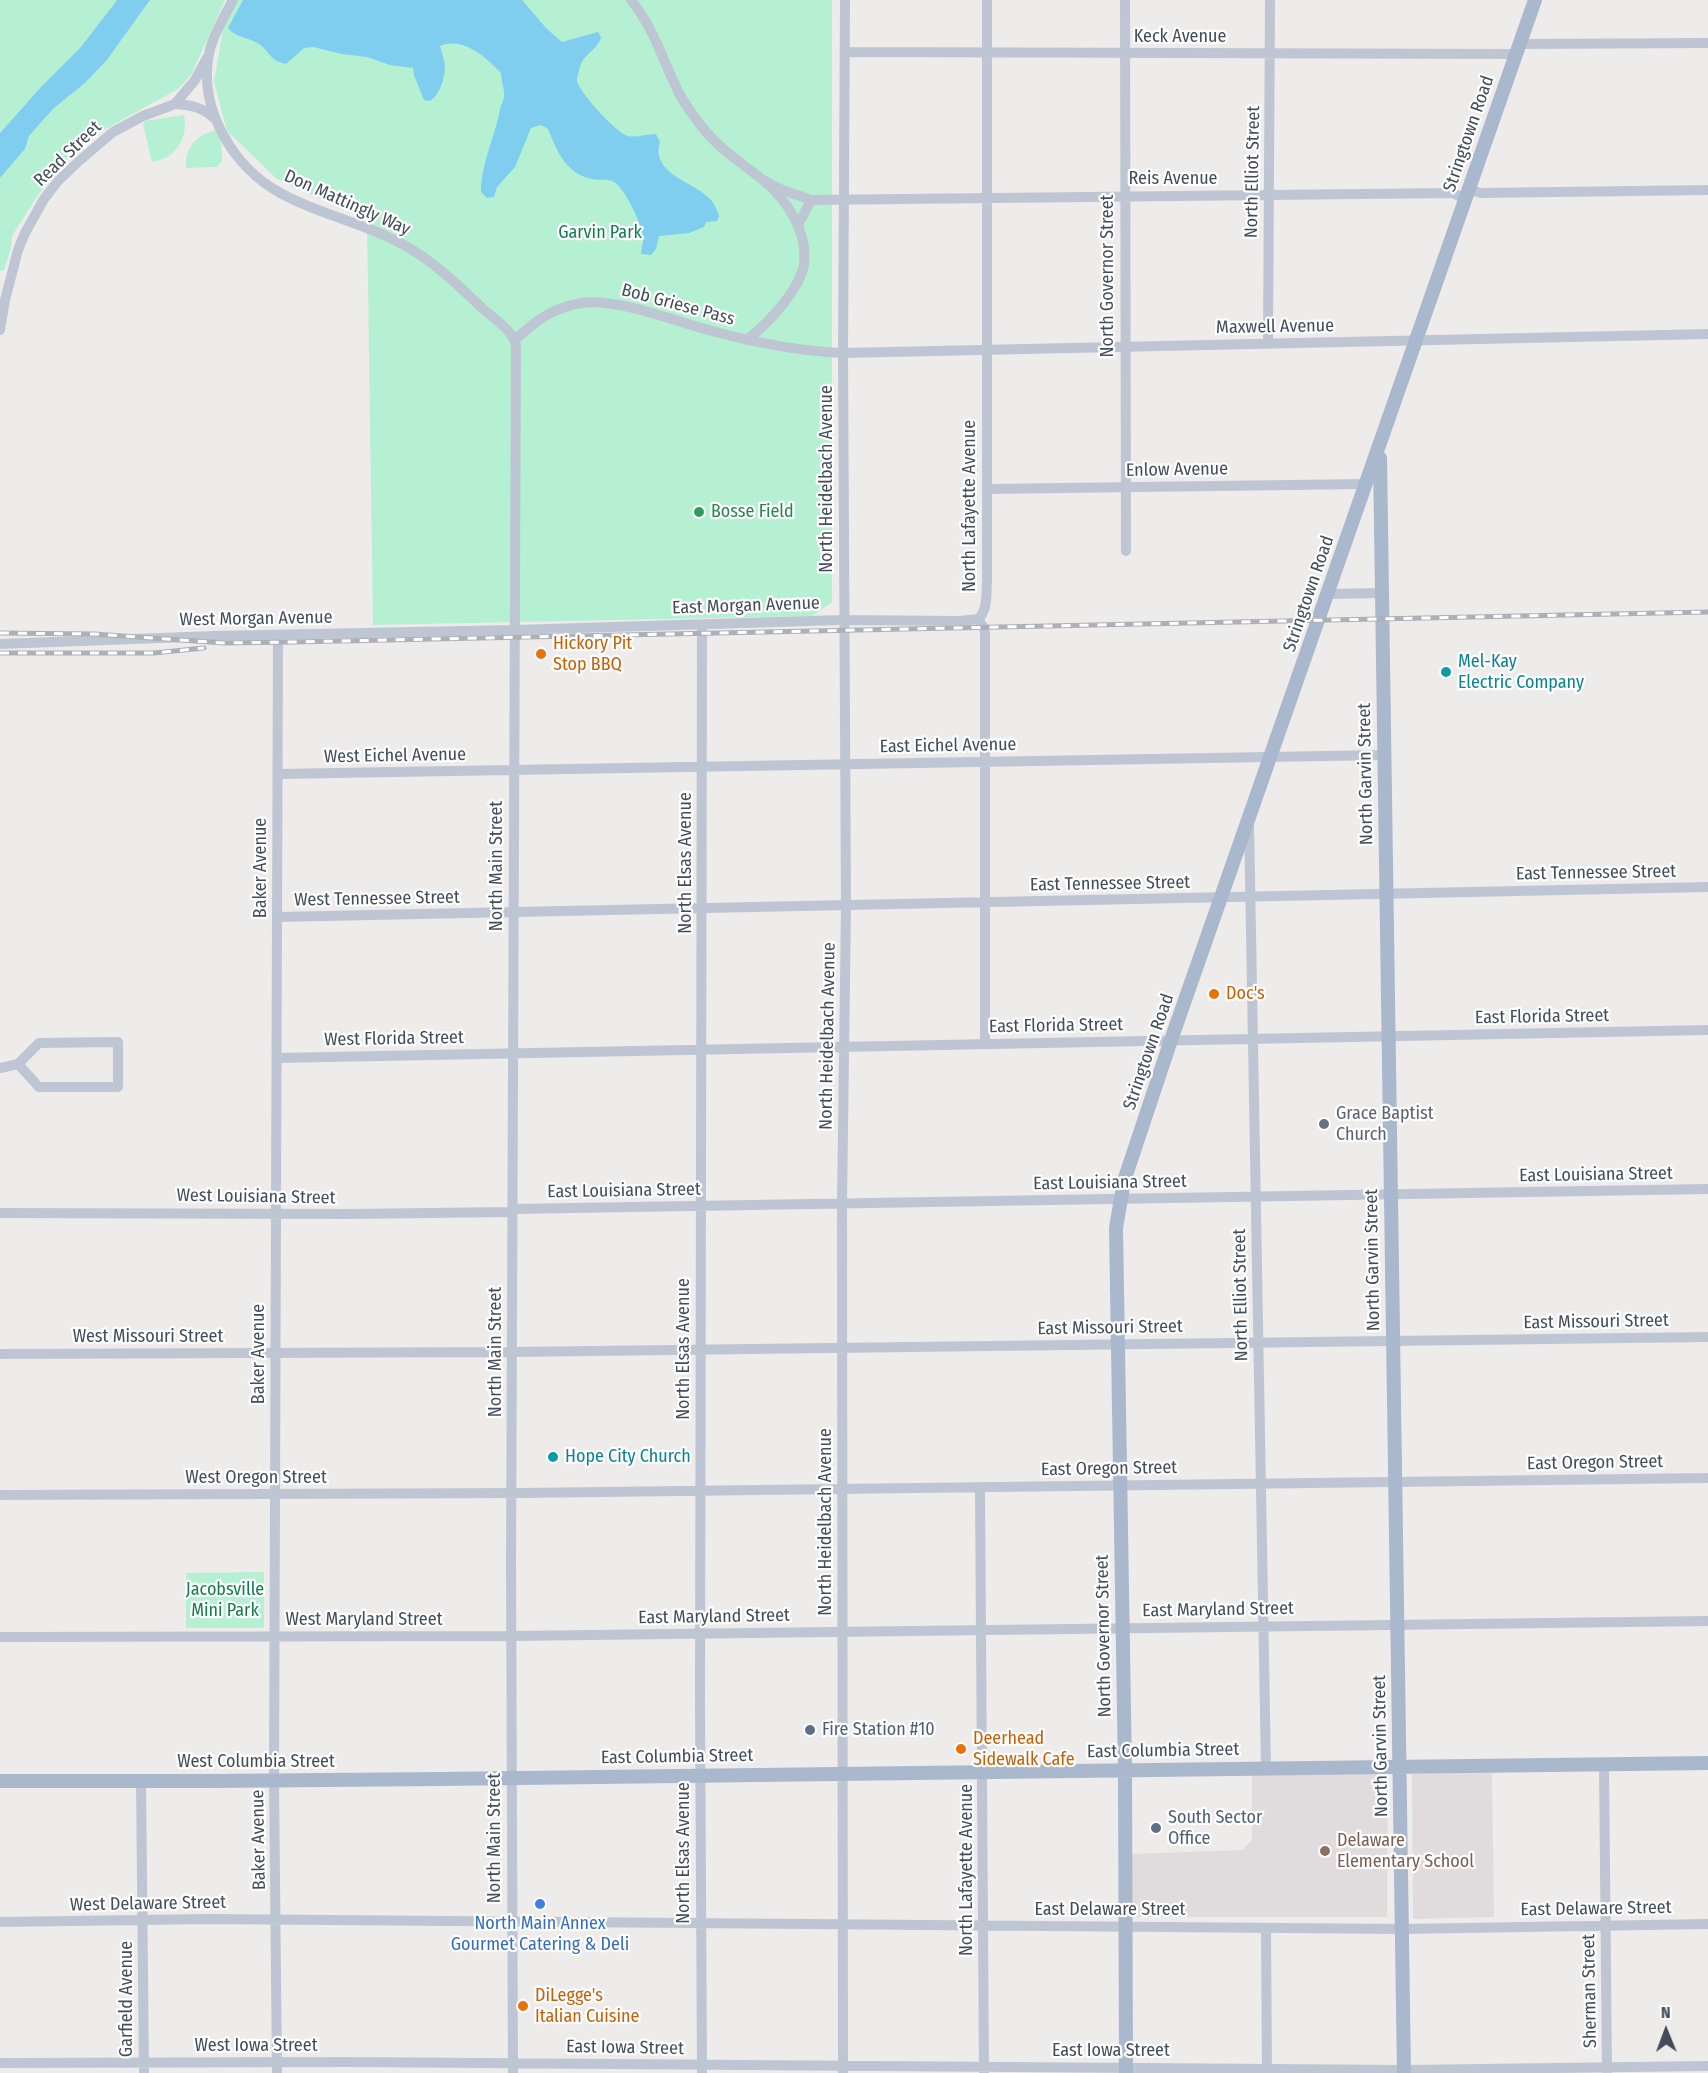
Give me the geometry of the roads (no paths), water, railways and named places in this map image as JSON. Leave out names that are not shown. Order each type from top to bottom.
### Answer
[{"type":"main road","name":"Stringtown Road","points":[[1119,1199],[1171,1040],[1535,0]]},
{"type":"main road","name":"North Garvin Street","points":[[1380,447],[1404,2072]]},
{"type":"main road","name":"North Governor Street","points":[[1119,1199],[1116,1228],[1125,1770],[1126,2070]]},
{"type":"main road","name":"East Columbia Street","points":[[511,1778],[1708,1762]]},
{"type":"main road","name":"West Columbia Street","points":[[0,1781],[511,1778]]},
{"type":"street","name":"Don Mattingly Way","points":[[233,0],[220,23],[209,55],[209,88],[214,118],[239,158],[266,185],[300,202],[370,228],[411,249],[446,275],[515,340]]},
{"type":"street","points":[[631,0],[655,37],[680,95],[720,148],[763,180],[811,200],[798,225]]},
{"type":"street","name":"North Heidelbach Avenue","points":[[843,2070],[842,1204],[846,906],[843,620],[845,0]]},
{"type":"street","name":"North Lafayette Avenue","points":[[984,1044],[984,628],[978,619],[985,608],[987,489],[987,0]]},
{"type":"street","name":"North Governor Street","points":[[1125,0],[1126,551]]},
{"type":"street","name":"North Elliot Street","points":[[1268,344],[1270,0]]},
{"type":"street","name":"Keck Avenue","points":[[845,52],[1271,53],[1708,43]]},
{"type":"street","name":"Read Street","points":[[0,330],[18,250],[44,199],[58,181],[113,132],[143,116],[175,104],[195,80],[209,55]]},
{"type":"street","points":[[175,104],[206,111],[214,118]]},
{"type":"street","points":[[747,340],[766,323],[795,286],[803,266],[804,252],[798,225],[785,203],[763,180]]},
{"type":"street","points":[[1471,183],[1471,190],[1485,193],[1708,190]]},
{"type":"street","name":"Reis Avenue","points":[[811,200],[1453,193],[1465,199]]},
{"type":"street","name":"Bob Griese Pass","points":[[515,340],[531,325],[557,309],[595,303],[635,310],[790,349],[843,353]]},
{"type":"street","name":"Maxwell Avenue","points":[[843,353],[1708,334]]},
{"type":"street","points":[[514,630],[515,340]]},
{"type":"street","name":"Enlow Avenue","points":[[987,489],[1366,484]]},
{"type":"street","points":[[1329,594],[1381,593]]},
{"type":"street","name":"East Morgan Avenue","points":[[514,630],[843,620],[960,621],[978,619]]},
{"type":"street","name":"North Elsas Avenue","points":[[702,625],[700,1350],[702,2069]]},
{"type":"street","name":"West Morgan Avenue","points":[[0,644],[387,631],[514,630]]},
{"type":"street","name":"North Main Street","points":[[513,2068],[511,1493],[514,630]]},
{"type":"street","name":"Baker Avenue","points":[[277,2068],[274,1780],[278,635]]},
{"type":"street","name":"East Eichel Avenue","points":[[514,770],[1384,755]]},
{"type":"street","name":"West Eichel Avenue","points":[[278,774],[514,770]]},
{"type":"street","name":"North Elliot Street","points":[[1249,820],[1266,1768]]},
{"type":"street","name":"East Tennessee Street","points":[[513,913],[1708,887]]},
{"type":"street","name":"West Tennessee Street","points":[[277,917],[513,913]]},
{"type":"street","name":"East Florida Street","points":[[513,1053],[1708,1030]]},
{"type":"street","points":[[0,1068],[18,1064],[39,1043],[118,1042],[118,1087],[39,1087],[18,1064]]},
{"type":"street","name":"West Florida Street","points":[[277,1058],[513,1053]]},
{"type":"street","name":"East Louisiana Street","points":[[512,1210],[1708,1189]]},
{"type":"street","name":"West Louisiana Street","points":[[0,1213],[277,1214],[512,1210]]},
{"type":"street","name":"East Missouri Street","points":[[512,1352],[1708,1337]]},
{"type":"street","name":"West Missouri Street","points":[[0,1354],[512,1352]]},
{"type":"street","name":"East Oregon Street","points":[[511,1493],[1708,1478]]},
{"type":"street","name":"North Lafayette Avenue","points":[[980,1488],[984,2070]]},
{"type":"street","name":"West Oregon Street","points":[[0,1495],[511,1493]]},
{"type":"street","name":"East Maryland Street","points":[[512,1636],[1708,1620]]},
{"type":"street","name":"West Maryland Street","points":[[0,1637],[512,1636]]},
{"type":"street","name":"Sherman Street","points":[[1604,1764],[1607,2070]]},
{"type":"street","name":"Garfield Avenue","points":[[141,1781],[144,2068]]},
{"type":"street","name":"West Delaware Street","points":[[0,1922],[210,1918],[512,1922]]},
{"type":"street","name":"East Delaware Street","points":[[512,1922],[1402,1929],[1708,1924]]},
{"type":"street","points":[[1266,1928],[1267,2071]]},
{"type":"street","name":"West Iowa Street","points":[[0,2063],[144,2068],[513,2068]]},
{"type":"street","name":"East Iowa Street","points":[[513,2068],[1404,2072],[1607,2070],[1708,2066]]},
{"type":"water","points":[[117,0],[150,0],[107,60],[85,83],[53,109],[29,136],[25,149],[0,178],[0,133],[80,48]]},
{"type":"water","points":[[243,0],[522,0],[547,29],[562,42],[598,32],[601,37],[599,41],[580,67],[577,81],[580,87],[599,112],[622,133],[628,136],[656,134],[660,142],[661,162],[667,170],[710,199],[719,216],[717,221],[706,222],[704,227],[689,233],[659,236],[656,249],[651,255],[641,254],[643,240],[640,227],[623,192],[614,182],[592,179],[575,172],[559,153],[548,129],[541,125],[531,128],[515,167],[497,187],[494,197],[487,198],[481,192],[483,171],[504,94],[501,73],[481,55],[457,44],[440,46],[445,65],[442,83],[434,98],[430,101],[424,100],[413,68],[313,47],[304,48],[286,64],[276,60],[259,44],[235,34],[228,28]]},
{"type":"railway","points":[[0,633],[94,634],[224,643],[1708,612]]},
{"type":"railway","points":[[0,653],[154,653],[204,648]]},
{"type":"place","name":"Bosse Field","points":[[699,512]]},
{"type":"place","name":"Hickory Pit Stop BBQ","points":[[541,654]]},
{"type":"place","name":"Mel-Kay Electric Company","points":[[1446,672]]},
{"type":"place","name":"Doc's","points":[[1214,994]]},
{"type":"place","name":"Grace Baptist Church","points":[[1324,1124]]},
{"type":"place","name":"Hope City Church","points":[[553,1457]]},
{"type":"place","name":"Fire Station #10","points":[[810,1730]]},
{"type":"place","name":"Deerhead Sidewalk Cafe","points":[[961,1749]]},
{"type":"place","name":"South Sector Office","points":[[1156,1828]]},
{"type":"place","name":"Delaware Elementary School","points":[[1325,1851]]},
{"type":"place","name":"North Main Annex Gourmet Catering & Deli","points":[[540,1904]]},
{"type":"place","name":"DiLegge's Italian Cuisine","points":[[523,2006]]},
{"type":"park label","name":"Garvin Park","points":[[600,233]]},
{"type":"park label","name":"Jacobsville Mini Park","points":[[225,1600]]}]
